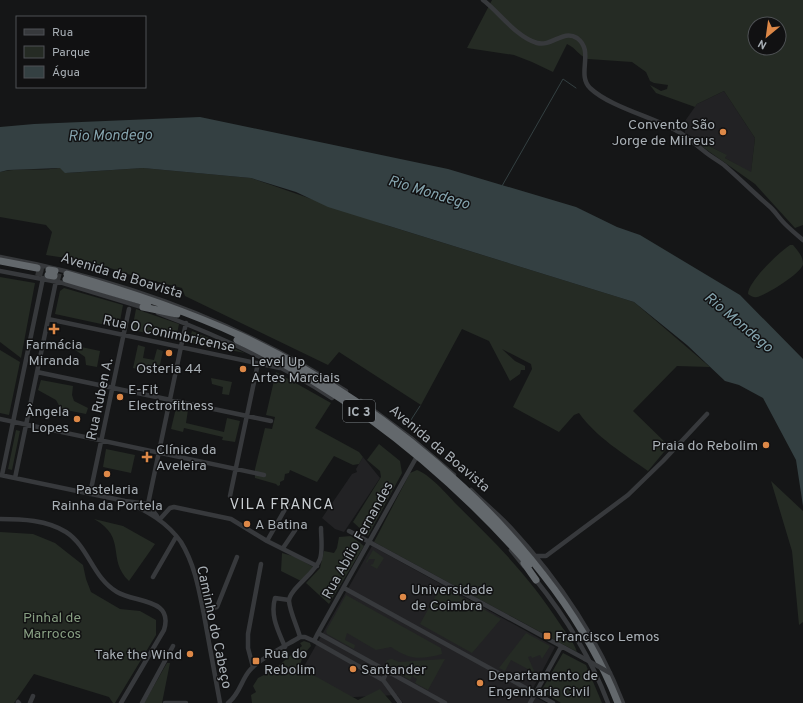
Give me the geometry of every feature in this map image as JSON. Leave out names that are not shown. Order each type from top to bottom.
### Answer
[{"type":"highway","points":[[0,261],[37,270],[0,266]]},
{"type":"highway","name":"Avenida da Boavista","points":[[614,703],[593,656],[574,626],[539,576],[518,549],[492,517],[441,468],[380,419],[315,376],[241,336],[179,310],[134,294],[66,276],[177,314],[239,341],[288,366],[378,424],[448,482],[518,549],[559,596],[580,627],[596,656],[618,703]]},
{"type":"highway","points":[[143,307],[177,314]]},
{"type":"highway","points":[[518,549],[531,554],[545,569]]},
{"type":"highway","points":[[518,549],[536,580]]},
{"type":"street","points":[[483,0],[498,16],[532,41],[546,43],[565,35],[572,36],[579,40],[584,46],[586,55],[584,77],[591,89],[640,116],[677,131],[690,140],[724,166],[770,207],[784,223],[803,240]]},
{"type":"street","name":"Avenida da Boavista","points":[[0,257],[68,270],[151,295],[243,333],[293,359],[364,403],[419,444],[496,513],[535,556],[584,625],[610,673],[623,703]]},
{"type":"street","name":"Avenida da Boavista","points":[[0,270],[51,275],[143,307],[237,344],[285,369],[350,409],[416,458],[476,513],[513,553],[536,580],[559,612],[586,655],[608,703]]},
{"type":"street","points":[[15,478],[48,319],[51,275]]},
{"type":"street","points":[[51,275],[13,422],[1,475],[125,501],[148,508],[186,324]]},
{"type":"street","name":"Rua Ruben A.","points":[[90,494],[129,309]]},
{"type":"street","name":"Rua O Conimbricense","points":[[48,319],[285,369]]},
{"type":"street","points":[[230,496],[258,363]]},
{"type":"street","points":[[37,372],[271,421]]},
{"type":"street","points":[[535,556],[546,556],[628,495],[664,461],[707,414]]},
{"type":"street","points":[[0,419],[264,475]]},
{"type":"street","name":"Rua Abílio Fernandes","points":[[314,641],[416,458]]},
{"type":"street","points":[[267,541],[288,504]]},
{"type":"street","points":[[159,519],[170,508],[174,507],[205,512],[231,519],[267,541],[317,566]]},
{"type":"street","name":"Caminho do Cabeço","points":[[148,508],[176,536],[192,565],[203,611],[220,703]]},
{"type":"street","points":[[0,519],[44,523],[66,532],[83,548],[96,572],[109,587],[129,598],[151,602],[162,612],[166,620],[164,630],[121,703]]},
{"type":"street","points":[[283,548],[298,526]]},
{"type":"street","points":[[300,637],[289,600],[292,592],[312,574],[317,566],[320,558],[321,528]]},
{"type":"street","points":[[349,531],[610,673]]},
{"type":"street","points":[[153,577],[176,536]]},
{"type":"street","points":[[545,569],[546,556]]},
{"type":"street","points":[[203,611],[217,607],[237,557]]},
{"type":"street","points":[[253,667],[248,648],[248,634],[261,564]]},
{"type":"street","points":[[344,588],[553,703]]},
{"type":"street","points":[[284,647],[272,615],[272,607],[275,598],[289,600]]},
{"type":"street","points":[[318,633],[445,703]]},
{"type":"street","points":[[228,703],[240,691],[247,674],[253,667],[300,637],[306,637],[314,641],[383,680],[400,703]]},
{"type":"street","points":[[142,703],[174,646]]},
{"type":"street","points":[[530,703],[561,647]]},
{"type":"street","points":[[383,680],[387,671]]},
{"type":"street","points":[[30,703],[33,696]]},
{"type":"street","points":[[165,703],[186,703]]},
{"type":"shaded area","points":[[724,91],[755,138],[751,173],[725,158],[726,155],[685,133],[685,121],[697,104]]},
{"type":"shaded area","points":[[363,457],[380,478],[344,532],[335,529],[322,518],[352,474],[357,472],[356,469]]},
{"type":"shaded area","name":"Universidade de Coimbra","points":[[372,546],[555,647],[530,694],[546,703],[403,703],[397,695],[334,698],[298,677]]},
{"type":"green space","points":[[492,0],[803,0],[803,225],[795,228],[755,184],[697,143],[699,141],[727,155],[725,158],[751,172],[755,138],[724,91],[697,104],[695,107],[656,93],[650,85],[661,91],[667,89],[668,85],[650,81],[646,72],[632,62],[588,59],[567,44],[553,72],[514,55],[467,48]]},
{"type":"green space","points":[[64,167],[67,173],[143,168],[251,178],[389,226],[634,302],[710,367],[677,366],[633,411],[669,446],[648,471],[620,452],[602,437],[579,413],[574,415],[559,432],[513,407],[532,369],[531,364],[502,349],[515,361],[525,366],[525,370],[521,370],[520,374],[510,381],[489,341],[462,329],[421,405],[339,352],[328,365],[185,296],[182,288],[131,275],[92,262],[46,255],[52,232],[46,225],[0,217],[0,172]]},
{"type":"green space","points":[[790,245],[793,245],[803,261],[801,268],[797,273],[762,295],[755,297],[748,294],[749,289],[758,275],[772,260]]},
{"type":"green space","points":[[0,277],[35,283],[21,358],[0,342]]},
{"type":"green space","points":[[64,288],[123,305],[120,321],[117,321],[115,327],[55,314],[60,291]]},
{"type":"green space","points":[[136,309],[179,324],[176,339],[132,330]]},
{"type":"green space","points":[[192,331],[245,353],[189,342]]},
{"type":"green space","points":[[67,344],[100,351],[97,367],[86,365],[85,357]]},
{"type":"green space","points":[[138,345],[145,347],[143,358],[154,360],[157,349],[163,351],[158,374],[133,368]]},
{"type":"green space","points":[[0,350],[20,362],[9,415],[0,413]]},
{"type":"green space","points":[[276,372],[331,403],[315,428],[359,452],[363,457],[359,464],[353,465],[334,456],[317,482],[290,470],[289,473],[285,474],[284,480],[280,482],[280,485],[278,486],[276,484],[255,478],[255,469],[265,428],[272,429],[275,417],[266,415]]},
{"type":"green space","points":[[211,378],[232,382],[229,395],[222,394],[223,387],[212,384]]},
{"type":"green space","points":[[41,380],[73,386],[72,395],[74,401],[88,408],[86,414],[61,409],[56,400],[38,390]]},
{"type":"green space","points":[[176,408],[188,410],[186,423],[224,432],[227,418],[240,421],[235,442],[222,440],[223,437],[184,428],[183,432],[171,429]]},
{"type":"green space","points":[[16,430],[20,431],[12,470],[8,469]]},
{"type":"green space","points":[[379,444],[400,461],[402,473],[368,536],[353,522],[381,477],[380,471],[367,460]]},
{"type":"green space","points":[[106,449],[135,455],[131,473],[103,467]]},
{"type":"green space","points":[[417,470],[422,472],[438,485],[485,532],[524,575],[572,641],[577,652],[374,542],[410,473]]},
{"type":"green space","points":[[771,481],[803,511],[803,622],[799,625],[792,551]]},
{"type":"green space","points":[[94,519],[123,526],[155,544],[129,581],[122,573],[111,534],[104,526]]},
{"type":"green space","name":"Pinhal de Marrocos","points":[[0,532],[33,534],[55,543],[83,565],[91,592],[120,609],[140,611],[156,620],[156,635],[115,703],[113,703],[109,697],[34,674],[14,703],[0,703]]},
{"type":"green space","points":[[351,536],[364,546],[329,604],[306,583],[320,568],[324,551],[334,553],[337,548],[339,537]]},
{"type":"green space","points":[[373,550],[384,558],[377,569],[370,565],[373,564],[375,559],[369,559],[367,563],[366,562]]},
{"type":"green space","points":[[282,553],[296,557],[313,567],[301,581],[281,571]]},
{"type":"green space","points":[[441,586],[501,619],[472,653],[420,624]]},
{"type":"green space","points":[[346,595],[441,648],[442,654],[415,658],[391,647],[376,650],[347,633],[345,640],[355,645],[354,649],[327,634],[326,631]]},
{"type":"green space","points":[[526,633],[550,646],[542,659],[540,655],[532,658],[531,656],[528,657],[535,673],[511,660],[505,671],[499,668]]},
{"type":"green space","points":[[304,641],[310,643],[311,646],[304,654],[299,667],[358,700],[380,689],[392,703],[252,703],[251,695],[256,692],[253,686],[258,678],[272,671],[302,646],[300,643]]},
{"type":"green space","points":[[563,653],[586,665],[602,703],[561,703],[541,691]]},
{"type":"green space","points":[[392,659],[399,662],[445,659],[428,690],[415,683],[417,679],[412,676],[410,680],[384,666],[387,660]]},
{"type":"green space","points":[[167,663],[170,663],[162,703],[144,703]]},
{"type":"water","name":"Rio Mondego","points":[[200,117],[448,169],[576,207],[617,227],[640,235],[740,295],[803,359],[803,506],[796,460],[763,398],[739,385],[725,381],[687,345],[634,302],[328,207],[296,192],[251,178],[143,168],[65,173],[60,168],[8,170],[0,172],[0,127],[34,124]]},
{"type":"waterway","points":[[502,186],[563,79],[576,88]]},
{"type":"waterway","points":[[409,423],[420,406]]},
{"type":"tunnel","points":[[37,268],[49,270]]},
{"type":"tunnel","points":[[36,272],[48,275]]},
{"type":"tunnel","points":[[54,276],[66,279]]},
{"type":"place","name":"Convento São Jorge de Milreus","points":[[723,132]]},
{"type":"place","name":"Farmácia Miranda","points":[[54,329]]},
{"type":"place","name":"Osteria 44","points":[[169,353]]},
{"type":"place","name":"Level Up Artes Marciais","points":[[243,369]]},
{"type":"place","name":"E-Fit Electrofitness","points":[[120,397]]},
{"type":"place","name":"Ângela Lopes","points":[[77,419]]},
{"type":"place","name":"Praia do Rebolim","points":[[766,445]]},
{"type":"place","name":"Clínica da Aveleira","points":[[147,457]]},
{"type":"place","name":"Pastelaria Rainha da Portela","points":[[107,474]]},
{"type":"place","name":"A Batina","points":[[247,524]]},
{"type":"place","name":"Universidade de Coimbra","points":[[403,597]]},
{"type":"place","name":"Francisco Lemos","points":[[547,636]]},
{"type":"place","name":"Take the Wind","points":[[190,654]]},
{"type":"place","name":"Rua do Rebolim","points":[[256,661]]},
{"type":"place","name":"Santander","points":[[353,669]]},
{"type":"place","name":"Departamento de Engenharia Civil","points":[[480,683]]},
{"type":"district","name":"VILA FRANCA","points":[[282,504]]}]
